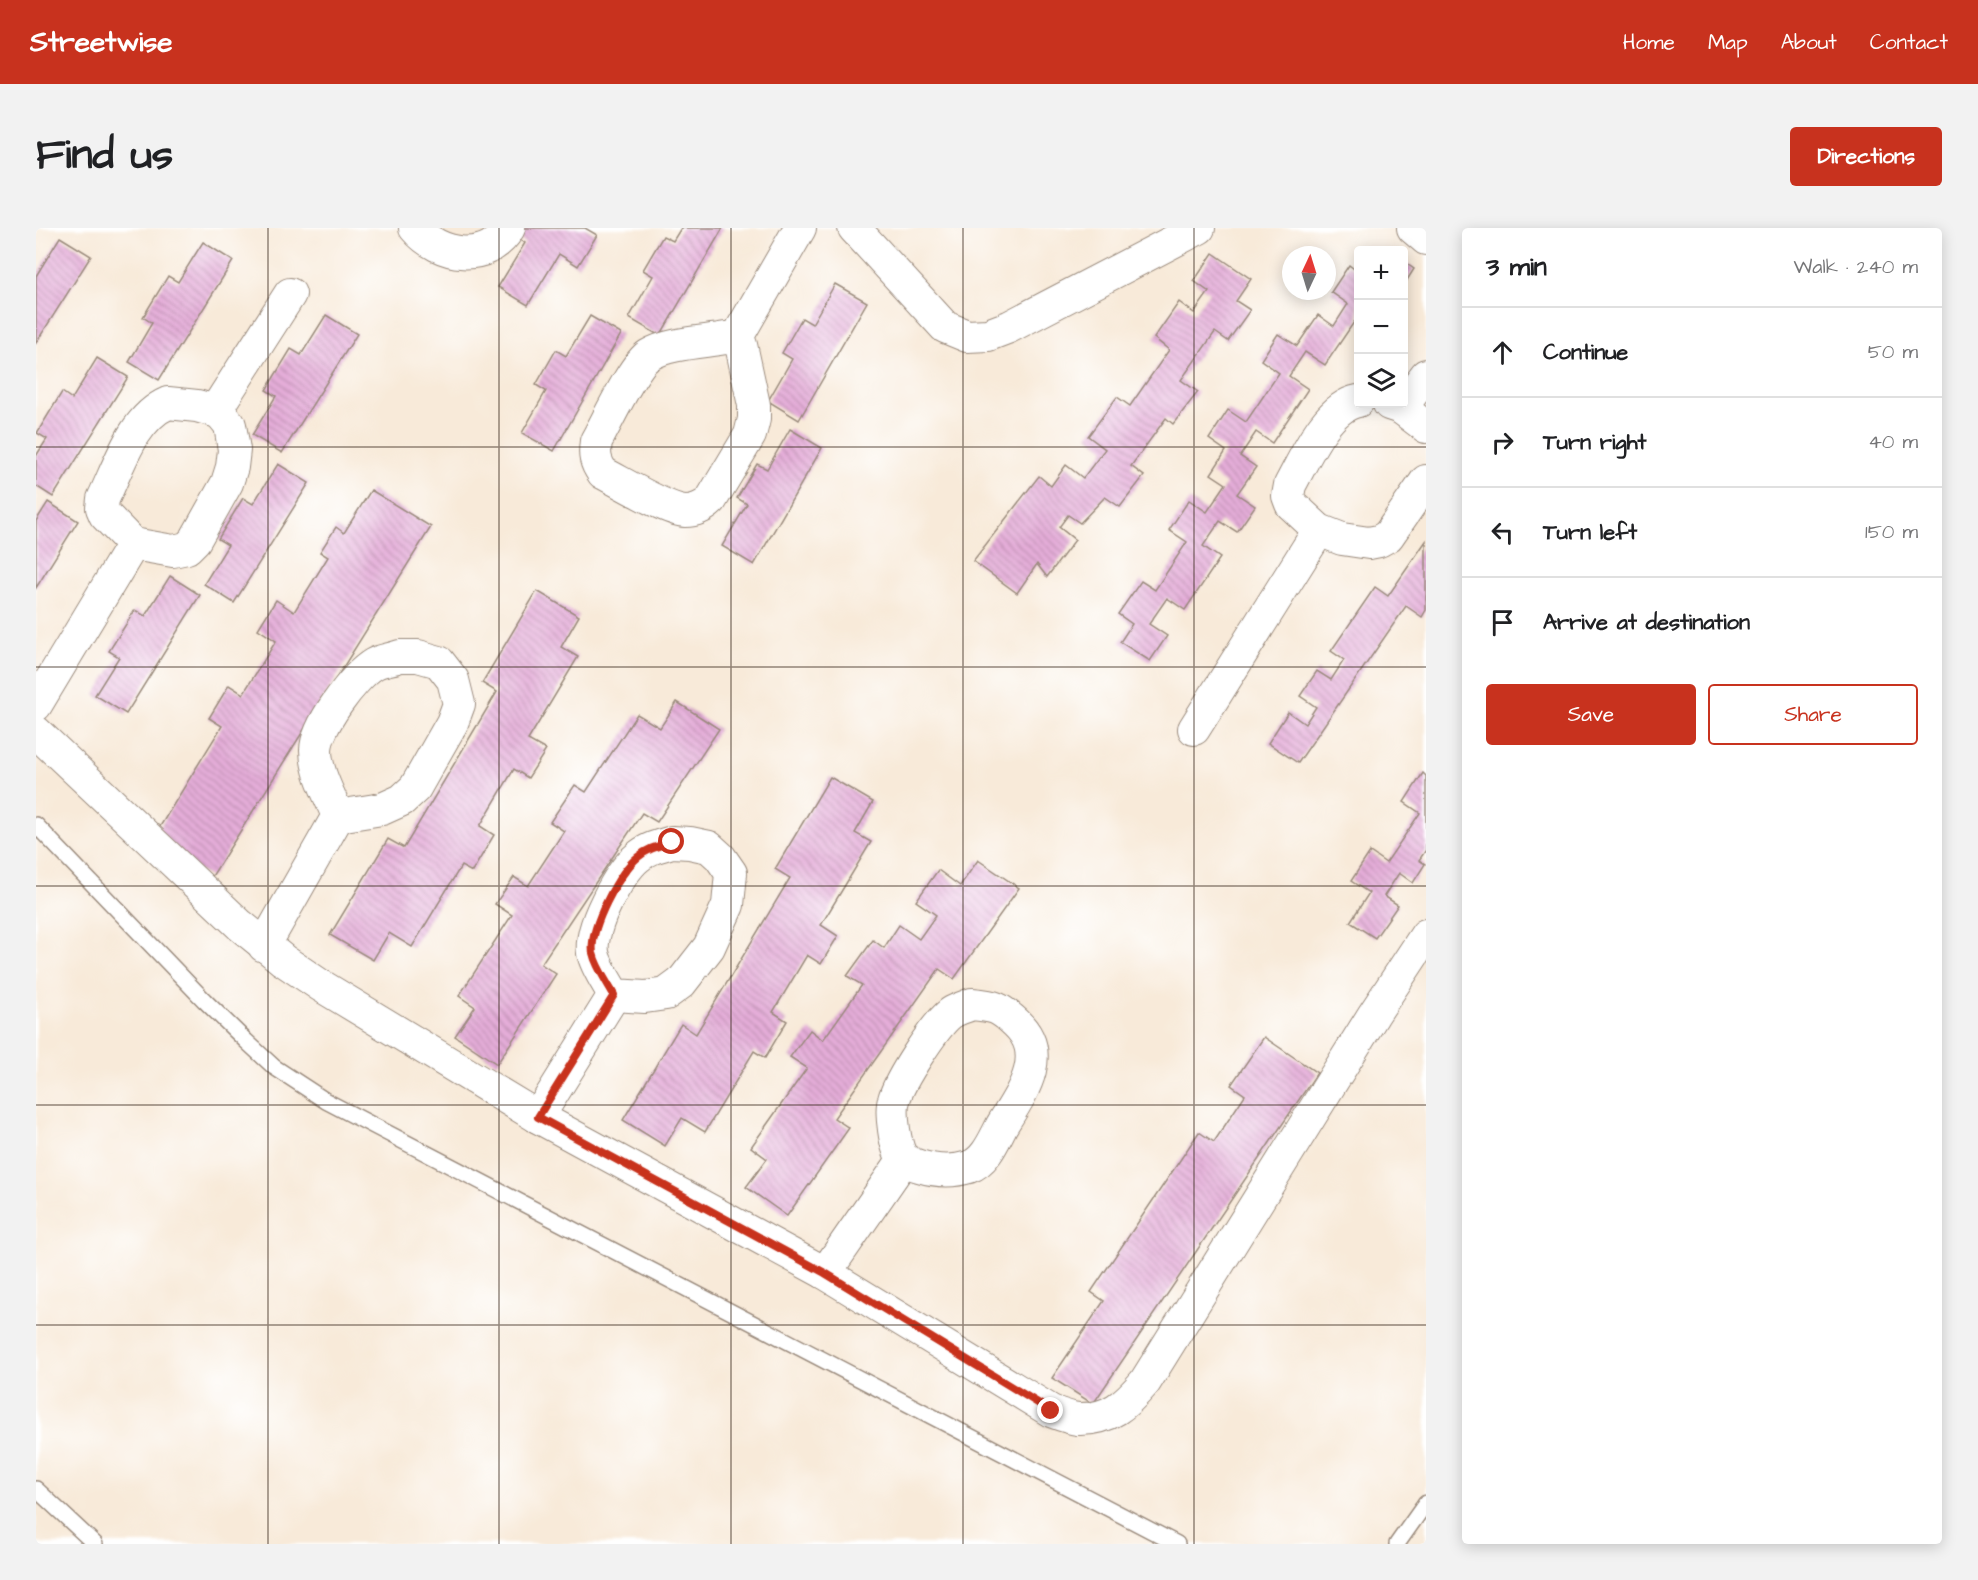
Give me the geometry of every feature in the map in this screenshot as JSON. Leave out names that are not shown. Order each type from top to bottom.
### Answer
[{"type":"street","points":[[415,228],[431,241],[455,253],[477,253],[493,246],[509,228]]},
{"type":"street","points":[[736,339],[800,228]]},
{"type":"street","points":[[854,228],[945,327],[967,336],[988,335],[1009,327],[1198,228]]},
{"type":"street","points":[[1413,228],[1426,239]]},
{"type":"street","points":[[215,411],[290,294]]},
{"type":"street","points":[[726,338],[736,339],[744,355],[754,405],[754,418],[750,435],[711,500],[694,510],[674,509],[603,473],[596,463],[596,441],[637,366],[649,355],[665,348],[726,338]]},
{"type":"street","points":[[1408,393],[1426,375]]},
{"type":"street","points":[[1354,402],[1339,409],[1328,419],[1290,486],[1288,496],[1291,504],[1319,530],[1342,539],[1369,543],[1388,536],[1426,481]]},
{"type":"street","points":[[168,403],[197,406],[215,411],[221,414],[230,425],[234,450],[227,483],[208,519],[187,548],[173,551],[133,544],[105,515],[102,508],[103,499],[136,431],[156,408],[168,403]]},
{"type":"street","points":[[1398,408],[1426,427]]},
{"type":"street","points":[[1194,729],[1319,530]]},
{"type":"street","points":[[36,705],[133,544]]},
{"type":"street","points":[[400,656],[418,656],[439,662],[453,680],[459,704],[453,723],[415,788],[402,800],[382,809],[338,816],[319,767],[316,749],[320,730],[353,681],[374,664],[400,656]]},
{"type":"street","points":[[36,732],[240,926],[264,946],[320,985],[538,1117],[825,1273],[1051,1411],[1077,1419],[1103,1416],[1126,1404],[1146,1382],[1426,935]]},
{"type":"street","points":[[264,946],[338,816]]},
{"type":"street","points":[[672,842],[709,847],[720,857],[730,873],[731,880],[728,905],[709,947],[681,983],[666,994],[645,997],[614,995],[593,952],[594,936],[608,898],[623,874],[636,858],[650,848],[672,842]]},
{"type":"street","points":[[538,1117],[614,995]]},
{"type":"street","points":[[972,1004],[996,1006],[1021,1028],[1029,1041],[1032,1059],[1025,1088],[984,1157],[970,1167],[947,1171],[918,1166],[904,1159],[898,1147],[894,1124],[892,1104],[897,1091],[937,1026],[953,1011],[972,1004]]},
{"type":"street","points":[[825,1273],[904,1159]]},
{"type":"lane","points":[[36,825],[246,1041],[274,1067],[326,1101],[1177,1544]]},
{"type":"lane","points":[[36,1488],[94,1544]]},
{"type":"lane","points":[[1397,1544],[1426,1503]]},
{"type":"building","points":[[522,228],[585,228],[597,235],[578,266],[559,254],[528,305],[498,287],[525,243],[516,237]]},
{"type":"building","points":[[681,228],[723,228],[660,336],[629,318],[653,276],[643,270],[663,236],[673,241]]},
{"type":"building","points":[[60,237],[91,256],[36,343],[36,276]]},
{"type":"building","points":[[203,242],[233,261],[159,380],[129,362],[152,323],[143,317],[168,276],[178,282]]},
{"type":"building","points":[[1213,253],[1251,279],[1236,301],[1250,310],[1228,341],[1215,332],[1181,380],[1198,392],[1173,424],[1166,418],[1131,466],[1144,476],[1120,507],[1105,497],[1080,523],[1068,515],[1059,527],[1075,540],[1047,577],[1037,564],[1017,593],[973,561],[1039,476],[1051,486],[1066,465],[1083,478],[1105,449],[1088,436],[1117,397],[1130,406],[1169,350],[1154,338],[1179,302],[1194,313],[1209,292],[1194,281]]},
{"type":"building","points":[[1349,265],[1354,269],[1354,322],[1325,365],[1305,352],[1289,376],[1308,389],[1272,443],[1256,432],[1240,456],[1256,467],[1237,494],[1255,506],[1237,532],[1220,521],[1203,546],[1220,558],[1185,610],[1167,598],[1149,624],[1167,636],[1150,661],[1120,642],[1132,624],[1118,614],[1141,581],[1155,590],[1187,542],[1169,530],[1189,500],[1207,512],[1226,484],[1211,474],[1226,451],[1209,439],[1228,410],[1246,422],[1279,373],[1261,360],[1278,334],[1297,346],[1318,315],[1334,326],[1348,304],[1336,296],[1336,284]]},
{"type":"building","points":[[1408,265],[1414,269],[1408,279]]},
{"type":"building","points":[[835,284],[867,302],[799,420],[768,401],[792,359],[782,353],[802,318],[812,324]]},
{"type":"building","points":[[326,315],[357,334],[282,453],[252,435],[276,396],[266,390],[291,349],[301,355]]},
{"type":"building","points":[[590,316],[621,334],[554,451],[522,433],[546,391],[536,385],[556,350],[566,356]]},
{"type":"building","points":[[97,358],[128,377],[53,497],[36,486],[36,456],[47,439],[37,433],[62,392],[72,399]]},
{"type":"building","points":[[790,429],[822,448],[754,565],[722,546],[747,504],[737,498],[757,464],[767,469]]},
{"type":"building","points":[[278,464],[309,483],[234,603],[204,584],[228,545],[218,539],[243,498],[253,504]]},
{"type":"building","points":[[371,490],[431,527],[211,878],[151,841],[222,726],[209,718],[229,685],[243,694],[276,641],[258,629],[276,600],[294,612],[328,557],[320,552],[336,527],[344,533]]},
{"type":"building","points":[[48,502],[78,521],[36,588],[36,521]]},
{"type":"building","points":[[1426,541],[1426,610],[1422,617],[1406,606],[1298,763],[1268,743],[1288,712],[1305,724],[1316,707],[1300,696],[1317,671],[1331,680],[1344,660],[1331,651],[1375,587],[1388,596]]},
{"type":"building","points":[[170,576],[200,595],[126,714],[95,695],[119,657],[109,651],[135,610],[145,616]]},
{"type":"building","points":[[537,591],[579,616],[561,647],[578,657],[528,740],[546,750],[528,778],[514,769],[480,826],[494,835],[472,872],[461,866],[412,947],[389,933],[373,960],[330,935],[388,839],[404,848],[497,692],[482,683]]},
{"type":"building","points":[[677,702],[719,729],[657,822],[642,813],[541,964],[556,974],[497,1064],[455,1036],[475,1007],[459,996],[512,915],[495,904],[514,877],[528,886],[564,831],[550,822],[575,785],[586,792],[637,714],[660,728]]},
{"type":"building","points":[[1423,773],[1426,776],[1426,850],[1419,860],[1425,864],[1413,883],[1399,873],[1384,896],[1398,905],[1375,938],[1350,922],[1369,893],[1351,881],[1370,852],[1386,863],[1420,813],[1404,802]]},
{"type":"building","points":[[830,777],[873,802],[855,833],[871,842],[821,925],[838,936],[821,964],[807,955],[773,1012],[787,1021],[765,1058],[754,1051],[705,1132],[682,1118],[665,1146],[623,1120],[681,1024],[696,1034],[790,878],[775,869]]},
{"type":"building","points":[[978,860],[1019,888],[954,979],[939,969],[834,1118],[849,1128],[787,1216],[746,1187],[767,1159],[751,1147],[807,1068],[790,1057],[810,1030],[823,1040],[862,985],[847,976],[873,940],[884,948],[899,925],[919,939],[936,915],[916,901],[938,870],[960,886]]},
{"type":"building","points":[[1264,1037],[1317,1073],[1093,1404],[1052,1378],[1104,1301],[1091,1292],[1199,1132],[1214,1142],[1245,1095],[1231,1085]]},
{"type":"route","points":[[672,842],[650,848],[636,858],[608,898],[594,936],[593,952],[614,995],[538,1117],[825,1273],[1051,1411]]}]
